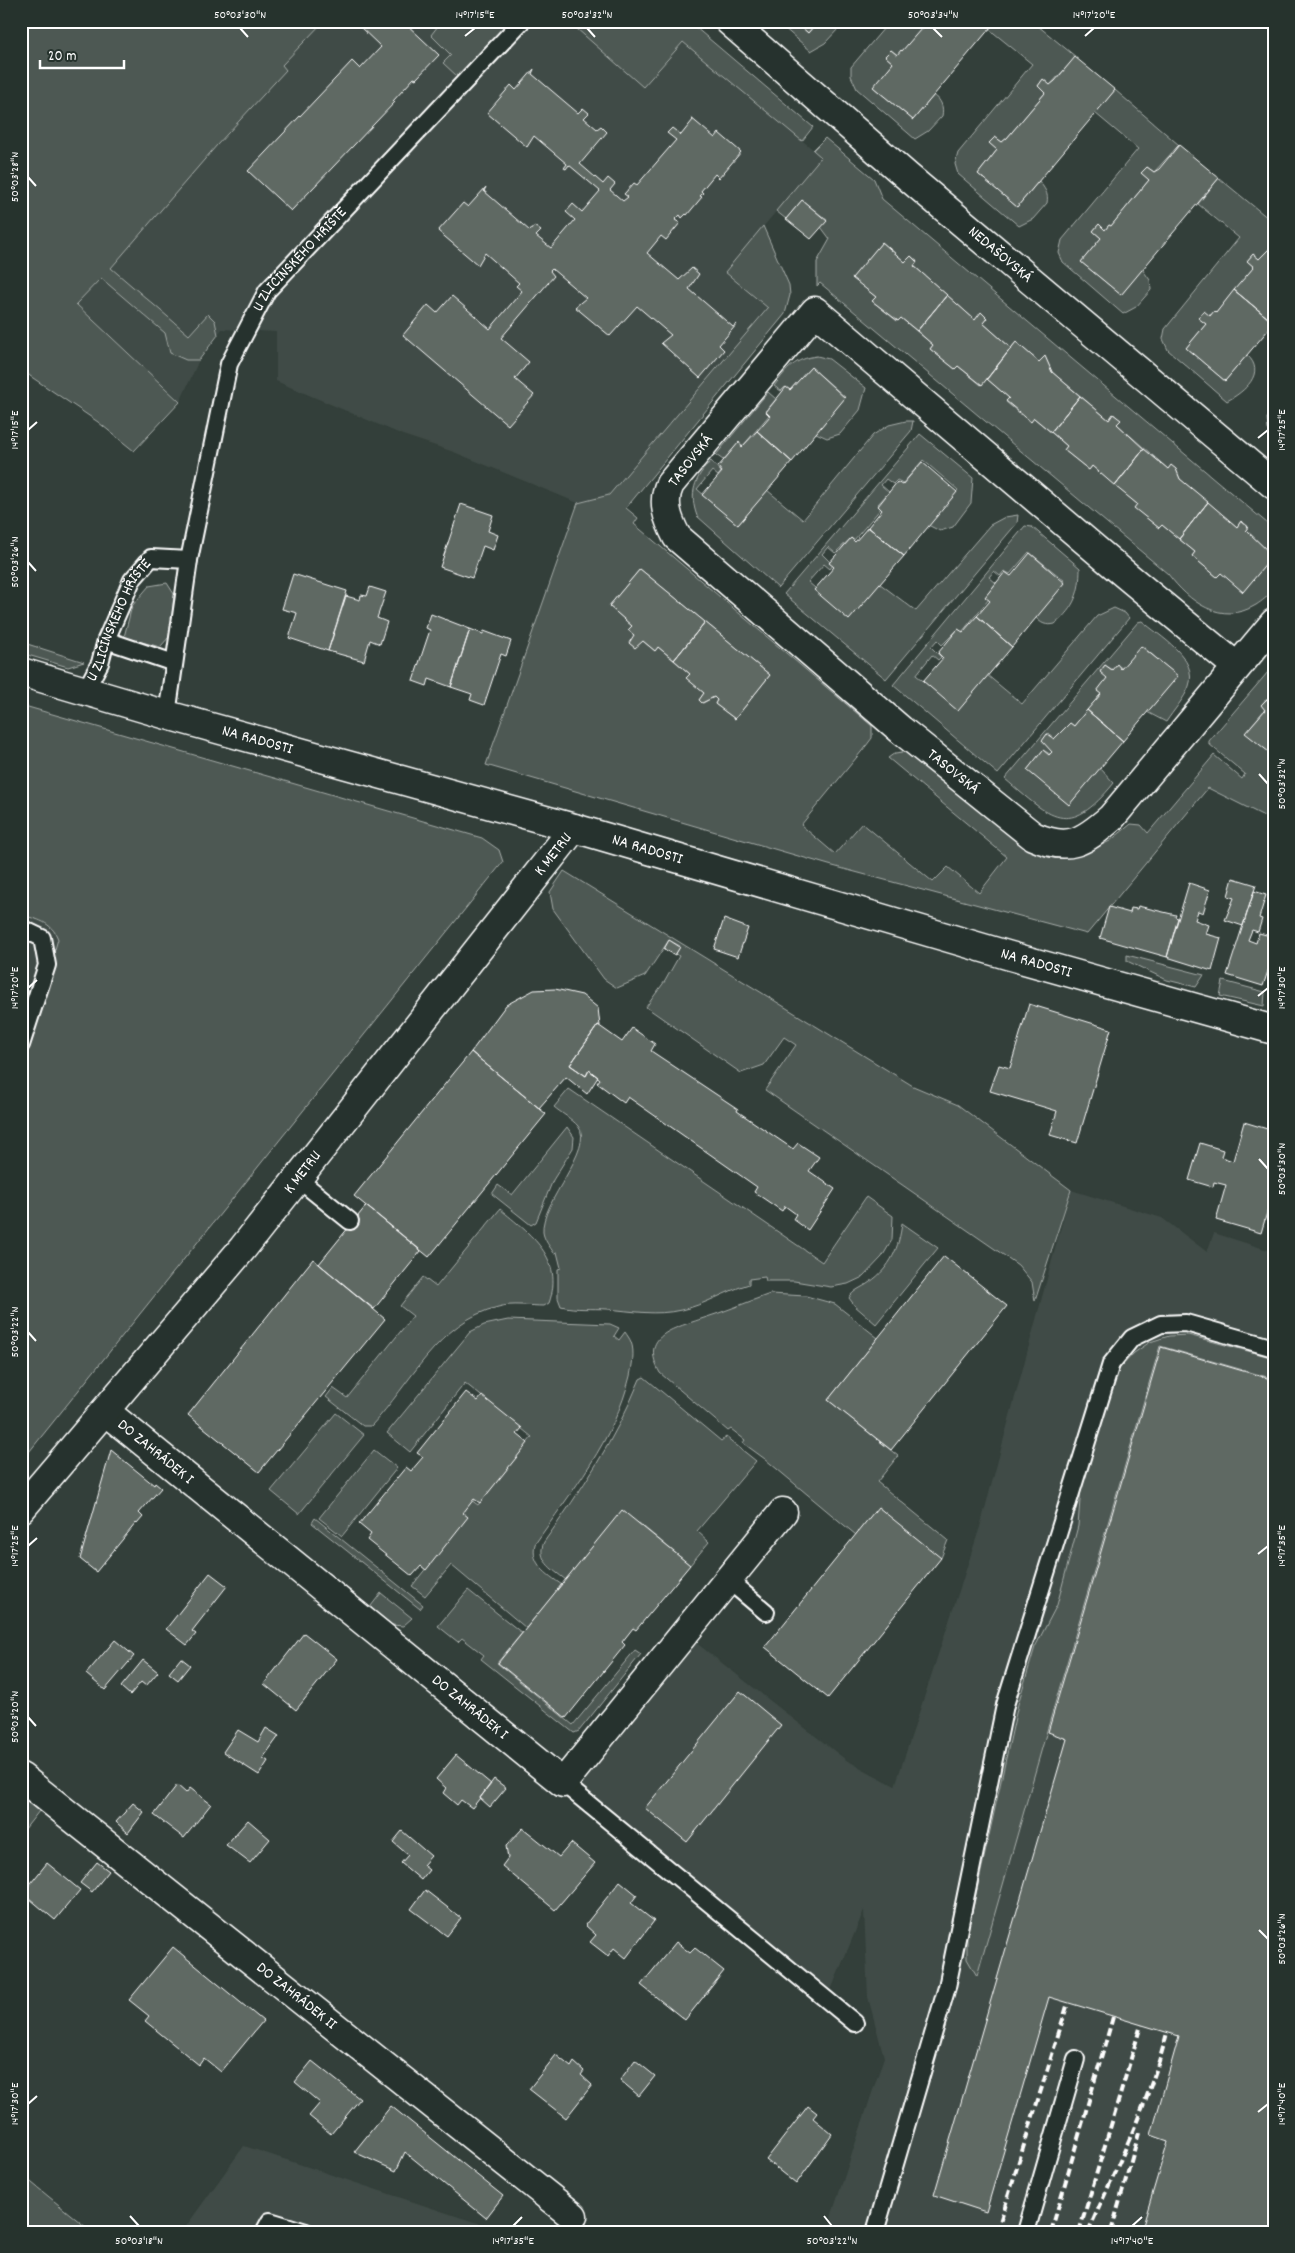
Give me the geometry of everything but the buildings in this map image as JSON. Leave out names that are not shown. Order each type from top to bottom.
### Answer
[{"type":"street","name":"NEDAŠOVSKÁ","points":[[729,21],[908,176],[1274,485]]},
{"type":"street","name":"TASOVSKÁ","points":[[1237,666],[1121,571],[815,310],[670,484],[666,494],[668,521],[677,537],[900,730],[1032,836],[1056,843],[1073,843],[1084,840],[1111,818],[1274,623]]},
{"type":"street","name":"NA RADOSTI","points":[[21,672],[166,715],[574,828],[1007,955],[1274,1030]]},
{"type":"street","name":"K METRU","points":[[21,1509],[243,1248],[574,828]]},
{"type":"street","name":"DO ZAHRÁDEK I","points":[[105,1411],[563,1783]]},
{"type":"street","points":[[563,1783],[783,1512]]},
{"type":"street","name":"DO ZAHRÁDEK II","points":[[21,1777],[573,2216]]},
{"type":"lane","name":"U ZLIČÍNSKÉHO HŘIŠTĚ","points":[[166,715],[189,560],[229,364],[267,291],[522,21]]},
{"type":"lane","name":"U ZLIČÍNSKÉHO HŘIŠTĚ","points":[[85,691],[100,663],[106,640],[132,580],[151,558],[189,560]]},
{"type":"lane","points":[[106,640],[174,663]]},
{"type":"lane","points":[[21,928],[42,938],[47,965],[21,1045]]},
{"type":"lane","points":[[298,1178],[350,1221]]},
{"type":"lane","points":[[875,2232],[947,1987],[1005,1705],[1111,1364],[1132,1338],[1161,1324],[1186,1322],[1274,1348]]},
{"type":"lane","points":[[728,1580],[766,1612]]},
{"type":"lane","points":[[563,1783],[855,2023]]},
{"type":"lane","points":[[1026,2232],[1076,2059]]},
{"type":"lane","points":[[264,2232],[270,2221],[306,2232]]},
{"type":"shaded area","points":[[21,21],[659,21],[822,157],[725,272],[768,308],[609,495],[578,503],[454,452],[403,435],[276,381],[276,332],[222,329],[199,360],[180,402],[21,253]]},
{"type":"shaded area","points":[[21,21],[324,21],[282,65],[286,70],[217,145],[111,268],[189,335],[208,314],[215,321],[218,335],[199,360],[186,360],[170,353],[165,333],[101,278],[76,304],[180,402],[134,451],[98,422],[30,376],[21,366]]},
{"type":"shaded area","points":[[434,21],[513,21],[463,76],[458,77],[443,63],[451,55],[431,35],[438,26]]},
{"type":"shaded area","points":[[568,21],[688,21],[813,127],[802,141],[683,42],[643,87]]},
{"type":"shaded area","points":[[776,21],[794,21],[808,33],[818,21],[838,21],[839,28],[825,43],[811,51]]},
{"type":"shaded area","points":[[890,21],[929,21],[903,52],[898,55],[891,50],[885,56],[893,63],[874,88],[913,120],[934,95],[938,99],[942,107],[942,116],[928,131],[915,139],[857,89],[851,76],[851,67]]},
{"type":"shaded area","points":[[996,21],[1032,21],[1076,57],[1050,85],[1043,79],[1038,86],[1045,93],[1007,138],[1002,142],[995,137],[990,143],[997,150],[978,174],[1017,207],[1039,181],[1047,193],[1047,203],[1033,219],[1019,226],[958,174],[955,164],[958,153],[1032,64],[989,29]]},
{"type":"shaded area","points":[[1115,90],[1179,145],[1154,172],[1147,167],[1142,173],[1149,180],[1111,226],[1109,225],[1105,230],[1099,224],[1093,231],[1101,238],[1081,262],[1121,295],[1142,269],[1150,280],[1151,290],[1136,307],[1123,314],[1063,262],[1059,253],[1062,240],[1138,149],[1095,113]]},
{"type":"shaded area","points":[[825,138],[874,179],[882,199],[1274,529],[1274,579],[1272,590],[1267,597],[1243,611],[1230,613],[1218,612],[1196,602],[1168,574],[820,283],[817,286],[817,262],[830,239],[821,227],[827,220],[802,200],[786,219],[776,211],[821,157],[813,150]],"holes":[[[882,242],[905,262],[911,256],[917,261],[914,266],[975,320],[981,313],[987,318],[983,323],[1011,348],[1016,342],[1039,362],[1045,357],[1052,372],[1109,420],[1114,414],[1120,420],[1117,424],[1168,469],[1171,466],[1176,469],[1180,479],[1237,527],[1241,521],[1248,526],[1246,530],[1273,556],[1216,576],[1192,556],[1195,552],[1162,525],[1159,528],[1135,508],[1137,504],[1092,466],[1089,470],[1064,450],[1067,446],[1034,418],[1030,422],[1006,402],[1009,398],[987,379],[981,385],[958,366],[955,369],[930,349],[933,345],[901,318],[897,321],[872,301],[876,297],[853,278]]]},
{"type":"shaded area","points":[[1219,178],[1274,223],[1274,244],[1259,259],[1253,254],[1247,261],[1254,267],[1216,313],[1199,318],[1206,324],[1186,348],[1225,381],[1247,355],[1253,362],[1255,369],[1251,381],[1240,393],[1227,401],[1168,350],[1163,339],[1165,329],[1239,238],[1198,204]]},
{"type":"shaded area","points":[[763,226],[789,285],[790,295],[785,314],[626,508],[638,518],[634,524],[872,726],[872,738],[801,825],[835,854],[862,823],[933,882],[948,867],[979,893],[1007,857],[888,758],[895,753],[910,751],[1085,853],[1110,841],[1131,824],[1141,825],[1148,833],[1214,755],[1242,779],[1245,774],[1209,744],[1209,741],[1274,665],[1274,696],[1270,701],[1267,698],[1262,704],[1266,708],[1246,732],[1274,755],[1274,821],[1208,788],[1087,934],[829,865],[486,765],[578,503],[609,495],[768,308],[725,272]],"holes":[[[640,569],[770,675],[735,719],[715,704],[717,700],[714,697],[703,703],[699,700],[704,693],[687,678],[690,674],[658,647],[655,651],[629,630],[632,626],[609,606]]]},
{"type":"shaded area","points":[[817,356],[829,359],[866,388],[860,410],[840,434],[827,438],[816,433],[845,397],[811,367],[790,390],[785,387],[781,391],[774,386],[792,365],[803,359]]},
{"type":"shaded area","points":[[768,392],[776,399],[766,411],[770,414],[742,447],[738,444],[723,460],[716,455]]},
{"type":"shaded area","points":[[1274,410],[1274,439],[1268,430],[1267,418]]},
{"type":"shaded area","points":[[913,421],[911,431],[778,588],[697,516],[693,493],[697,480],[711,461],[721,472],[718,476],[712,471],[697,489],[738,525],[767,490],[803,520],[873,435],[889,425]]},
{"type":"shaded area","points":[[920,434],[973,478],[971,503],[953,527],[940,531],[928,525],[958,490],[923,460],[903,483],[897,480],[893,484],[886,479],[881,485],[889,492],[878,504],[882,507],[854,540],[851,538],[835,553],[828,547],[822,554],[833,565],[830,569],[824,564],[808,582],[849,617],[879,583],[916,611],[990,525],[1005,517],[1018,515],[1017,523],[886,679],[784,594]]},
{"type":"shaded area","points":[[1025,526],[1032,527],[1080,568],[1079,584],[1072,605],[1055,624],[1041,623],[1037,619],[1035,616],[1065,581],[1029,552],[1010,574],[1004,571],[1000,576],[994,571],[989,577],[996,583],[986,596],[989,599],[962,632],[958,629],[942,645],[937,640],[931,647],[941,657],[938,660],[932,655],[916,675],[958,709],[987,675],[1022,704],[1097,616],[1114,608],[1125,613],[1129,618],[998,774],[893,685]]},
{"type":"shaded area","points":[[167,583],[174,594],[170,636],[160,647],[124,637],[132,606],[149,586]]},
{"type":"shaded area","points":[[1142,621],[1183,657],[1191,676],[1187,691],[1166,722],[1147,712],[1177,676],[1142,646],[1123,669],[1119,666],[1113,670],[1105,665],[1100,671],[1108,678],[1102,693],[1074,726],[1070,723],[1055,739],[1048,733],[1043,740],[1053,751],[1050,754],[1043,750],[1028,769],[1034,774],[1100,768],[1114,783],[1098,801],[1084,812],[1071,817],[1060,817],[1048,812],[1035,804],[1005,779],[1138,622]]},
{"type":"shaded area","points":[[21,642],[84,662],[68,667],[21,653]]},
{"type":"shaded area","points":[[21,705],[482,838],[499,850],[503,862],[21,1462],[21,1065],[58,939],[48,925],[21,915]]},
{"type":"shaded area","points":[[564,871],[913,1086],[958,1105],[1071,1190],[1035,1301],[1032,1282],[1018,1265],[765,1090],[796,1045],[784,1037],[764,1065],[741,1073],[646,1007],[665,981],[679,956],[676,954],[680,946],[669,940],[645,976],[617,988],[604,979],[553,909],[550,892]]},
{"type":"shaded area","points":[[21,915],[44,922],[56,932],[58,939],[21,1065]]},
{"type":"shaded area","points":[[1127,955],[1204,975],[1196,987],[1167,980],[1127,961]]},
{"type":"shaded area","points":[[1223,981],[1265,992],[1264,1006],[1220,996]]},
{"type":"shaded area","points":[[569,1089],[822,1262],[866,1197],[893,1216],[892,1240],[882,1257],[863,1277],[848,1284],[831,1287],[794,1281],[766,1281],[765,1277],[749,1279],[749,1284],[699,1305],[662,1313],[561,1306],[558,1298],[558,1269],[561,1268],[557,1252],[554,1253],[546,1241],[543,1232],[544,1220],[550,1206],[580,1147],[582,1135],[578,1126],[554,1107]]},
{"type":"shaded area","points":[[567,1127],[574,1137],[573,1148],[553,1180],[536,1222],[531,1225],[492,1194],[498,1185],[512,1195]]},
{"type":"shaded area","points":[[1071,1190],[1162,1218],[1207,1252],[1214,1233],[1274,1252],[1274,2232],[829,2232],[832,2214],[884,2057],[868,1997],[864,1910],[831,1990],[604,1811],[581,1787],[584,1780],[695,1642],[846,1760],[895,1786],[980,1527]]},
{"type":"shaded area","points":[[500,1209],[523,1228],[542,1248],[552,1273],[553,1287],[549,1303],[544,1306],[515,1305],[498,1307],[477,1314],[458,1326],[427,1356],[371,1426],[363,1426],[326,1397],[333,1388],[347,1398],[413,1316],[400,1306],[423,1277],[436,1287]]},
{"type":"shaded area","points":[[902,1223],[938,1248],[876,1324],[855,1306],[849,1298],[855,1291],[877,1276],[889,1263],[899,1241]]},
{"type":"shaded area","points":[[770,1294],[806,1296],[835,1304],[878,1338],[828,1400],[898,1456],[877,1482],[948,1540],[941,1558],[856,1535],[743,1443],[745,1440],[731,1429],[728,1431],[660,1373],[655,1360],[654,1350],[656,1342],[670,1330]]},
{"type":"shaded area","points":[[508,1320],[610,1324],[619,1328],[614,1336],[619,1340],[625,1332],[631,1341],[633,1350],[630,1376],[614,1422],[577,1485],[535,1544],[534,1551],[537,1563],[562,1585],[526,1628],[451,1565],[425,1596],[412,1586],[465,1519],[459,1514],[471,1500],[478,1505],[532,1437],[465,1383],[410,1452],[387,1433],[470,1332],[484,1325]]},
{"type":"shaded area","points":[[1188,1335],[1274,1358],[1274,1379],[1160,1346],[977,1976],[967,1959],[967,1935],[1018,1704],[1035,1647],[1057,1605],[1078,1526],[1081,1487],[1109,1393],[1120,1368],[1134,1353],[1150,1342],[1169,1336]]},
{"type":"shaded area","points":[[644,1377],[721,1441],[726,1437],[756,1461],[697,1531],[709,1542],[690,1565],[639,1523],[566,1580],[551,1568],[544,1559],[542,1548],[544,1542],[597,1464],[620,1423],[640,1379]]},
{"type":"shaded area","points":[[336,1413],[364,1435],[299,1514],[271,1491]]},
{"type":"shaded area","points":[[374,1450],[397,1468],[342,1536],[319,1518]]},
{"type":"shaded area","points":[[315,1518],[423,1605],[420,1609],[312,1523]]},
{"type":"shaded area","points":[[468,1590],[522,1633],[497,1663],[573,1725],[635,1650],[641,1654],[579,1731],[574,1733],[481,1659],[484,1655],[462,1638],[458,1642],[438,1626]]},
{"type":"shaded area","points":[[381,1593],[412,1618],[403,1626],[392,1625],[372,1609],[371,1606]]},
{"type":"shaded area","points":[[21,1796],[39,1811],[21,1834]]},
{"type":"shaded area","points":[[244,2146],[474,2222],[519,2232],[182,2232]]},
{"type":"shaded area","points":[[21,2174],[92,2232],[21,2232]]},
{"type":"railway","points":[[997,2232],[1068,2003]]},
{"type":"railway","points":[[1051,2232],[1113,2017]]},
{"type":"railway","points":[[1079,2232],[1141,2025]]},
{"type":"railway","points":[[1088,2232],[1142,2109],[1167,2033]]},
{"type":"railway","points":[[1111,2232],[1139,2133]]}]
